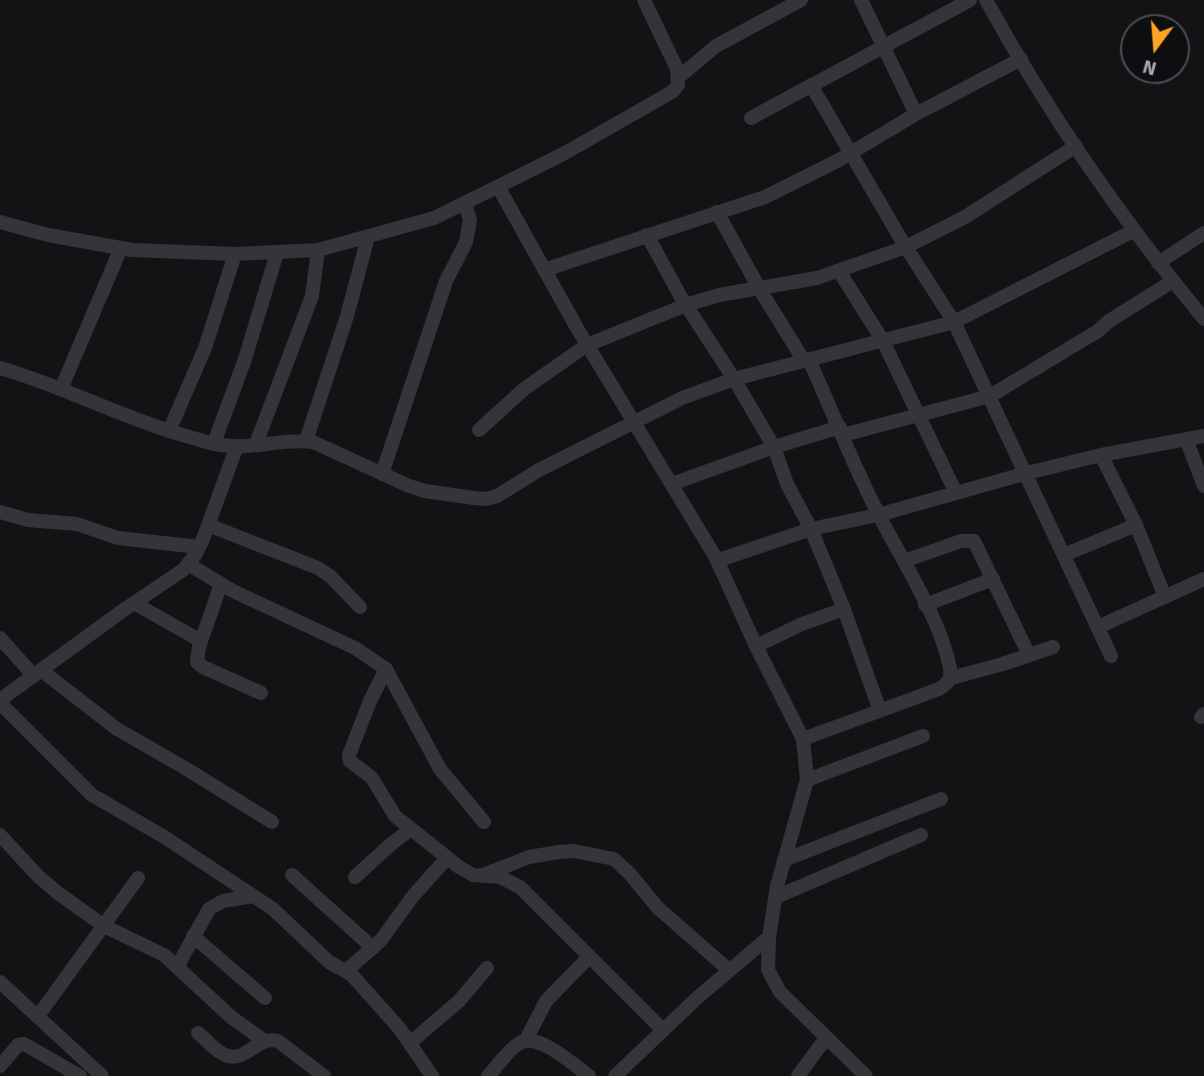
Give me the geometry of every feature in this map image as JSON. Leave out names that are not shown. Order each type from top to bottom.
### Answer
[{"type":"street","points":[[679,77],[716,46],[801,0]]},
{"type":"street","points":[[861,0],[916,114]]},
{"type":"street","points":[[751,118],[970,0]]},
{"type":"street","points":[[988,0],[1021,59],[1133,231],[1204,319]]},
{"type":"street","points":[[0,222],[48,235],[121,248],[235,254],[318,250],[434,218],[565,153],[672,92],[678,85],[679,77],[644,1]]},
{"type":"street","points":[[544,270],[765,197],[1021,59]]},
{"type":"street","points":[[811,85],[906,247],[954,321],[1111,656]]},
{"type":"street","points":[[480,430],[524,389],[587,345],[686,305],[719,295],[817,278],[906,247],[965,217],[1076,146]]},
{"type":"street","points":[[497,187],[632,422],[716,558],[756,646],[803,738],[807,780],[776,897],[769,936],[768,970],[773,983],[801,1015],[866,1076]]},
{"type":"street","points":[[382,474],[446,281],[466,242],[470,220],[465,203]]},
{"type":"street","points":[[717,212],[759,288],[807,360],[878,514],[937,627],[951,678]]},
{"type":"street","points":[[0,368],[169,431],[237,446],[313,442],[425,491],[486,499],[497,496],[539,470],[681,398],[734,379],[954,321],[1133,231]]},
{"type":"street","points":[[1158,263],[1204,233]]},
{"type":"street","points":[[647,235],[686,305],[774,447],[787,484],[811,529],[844,609],[880,711]]},
{"type":"street","points":[[306,441],[347,316],[369,237]]},
{"type":"street","points":[[61,389],[121,248]]},
{"type":"street","points":[[256,444],[312,296],[318,250]]},
{"type":"street","points":[[214,443],[245,359],[277,253]]},
{"type":"street","points":[[169,431],[205,348],[235,254]]},
{"type":"street","points":[[839,271],[883,341],[956,493]]},
{"type":"street","points":[[672,484],[774,447],[920,415],[990,396],[1098,331],[1109,321],[1172,281]]},
{"type":"street","points":[[716,558],[722,559],[811,529],[878,514],[1027,473],[1101,455],[1204,436]]},
{"type":"street","points":[[1186,439],[1204,486]]},
{"type":"street","points":[[237,446],[199,547],[183,570],[0,702],[92,795],[166,838],[273,909],[329,962],[346,971],[361,984],[410,1043],[432,1076]]},
{"type":"street","points":[[1101,455],[1136,525],[1164,597]]},
{"type":"street","points":[[0,512],[28,520],[76,524],[118,538],[199,547]]},
{"type":"street","points":[[208,525],[318,568],[330,576],[360,607]]},
{"type":"street","points":[[1065,555],[1136,525]]},
{"type":"street","points":[[904,561],[969,540],[974,541],[1029,655]]},
{"type":"street","points":[[188,564],[221,584],[331,636],[386,669],[440,769],[484,822]]},
{"type":"street","points":[[925,605],[993,579]]},
{"type":"street","points":[[1098,627],[1204,579]]},
{"type":"street","points":[[221,584],[201,640],[197,662],[261,693]]},
{"type":"street","points":[[134,603],[201,640]]},
{"type":"street","points":[[756,646],[802,624],[844,609]]},
{"type":"street","points":[[0,638],[38,673],[117,729],[271,822]]},
{"type":"street","points":[[803,738],[939,689],[951,678],[1053,647]]},
{"type":"street","points":[[386,669],[370,701],[349,758],[372,778],[395,816],[447,858],[467,873],[500,877],[520,887],[663,1030]]},
{"type":"street","points":[[807,780],[923,736]]},
{"type":"street","points":[[784,860],[941,799]]},
{"type":"street","points":[[355,877],[411,830]]},
{"type":"street","points":[[0,835],[38,876],[104,926],[152,949],[177,967],[231,1017],[263,1040]]},
{"type":"street","points":[[776,897],[921,835]]},
{"type":"street","points":[[481,876],[528,857],[559,852],[574,851],[614,859],[658,908],[729,970]]},
{"type":"street","points":[[346,971],[392,927],[413,896],[447,858]]},
{"type":"street","points":[[292,876],[373,948]]},
{"type":"street","points":[[38,1016],[138,878]]},
{"type":"street","points":[[177,967],[209,909],[223,901],[253,896]]},
{"type":"street","points":[[193,936],[265,998]]},
{"type":"street","points":[[615,1076],[769,936]]},
{"type":"street","points":[[526,1040],[545,1001],[589,957]]},
{"type":"street","points":[[410,1043],[460,1001],[487,968]]},
{"type":"street","points":[[0,982],[38,1016],[83,1065]]},
{"type":"street","points":[[198,1033],[218,1051],[235,1057],[269,1038],[286,1045],[324,1076]]},
{"type":"street","points":[[798,1076],[826,1038]]},
{"type":"street","points":[[490,1075],[519,1043],[526,1040],[545,1045],[589,1076]]},
{"type":"street","points":[[0,1066],[18,1045],[24,1044],[83,1065],[102,1076]]}]
